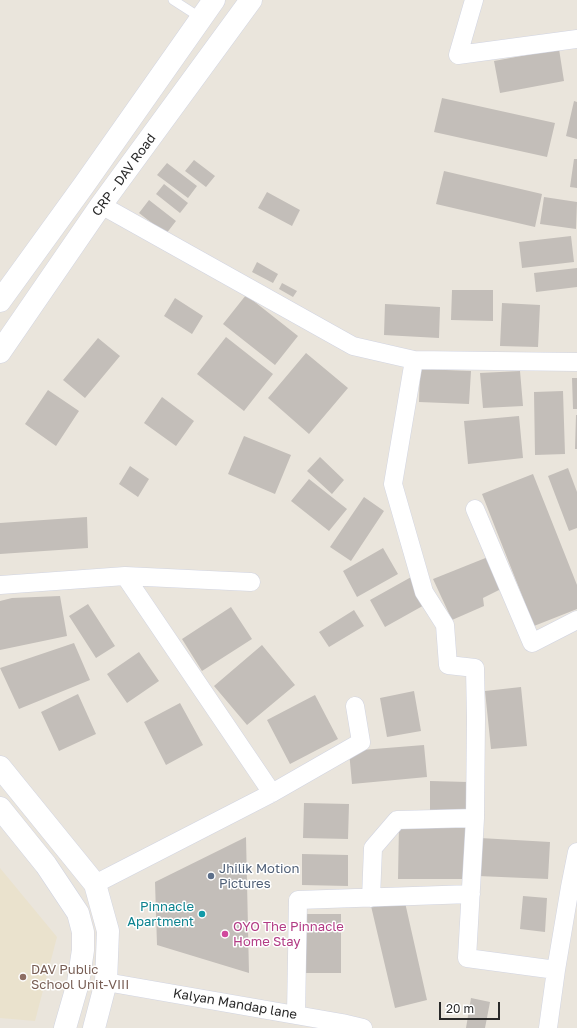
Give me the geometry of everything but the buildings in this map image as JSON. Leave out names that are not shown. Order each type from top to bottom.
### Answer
[{"type":"street","name":"CRP - DAV Road","points":[[0,301],[84,185],[214,0]]},
{"type":"street","name":"CRP - DAV Road","points":[[0,352],[101,205],[251,0]]},
{"type":"street","points":[[474,0],[458,55],[577,39]]},
{"type":"street","points":[[101,205],[353,346],[414,360],[577,362]]},
{"type":"street","points":[[414,360],[393,484],[424,592],[445,625],[448,665],[475,668],[475,818],[467,958],[556,970]]},
{"type":"street","points":[[475,509],[532,643],[577,620]]},
{"type":"street","points":[[125,576],[272,793]]},
{"type":"street","points":[[0,585],[125,576],[251,582]]},
{"type":"street","points":[[95,884],[272,793],[361,742],[355,706]]},
{"type":"street","points":[[0,766],[95,884],[108,931],[106,982],[94,1028]]},
{"type":"street","points":[[0,808],[46,865],[78,913],[83,932],[83,950],[78,983],[64,1028]]},
{"type":"street","points":[[371,898],[373,848],[397,820],[475,818]]},
{"type":"street","points":[[548,1028],[556,970],[574,887],[577,852]]},
{"type":"street","points":[[296,1015],[298,900],[471,894]]},
{"type":"street","name":"Kalyan Mandap lane","points":[[106,982],[363,1028]]},
{"type":"lane","points":[[173,0],[201,18]]},
{"type":"shaded area","name":"DAV Public School Unit-VIII","points":[[0,868],[57,937],[35,1021],[0,1018]]},
{"type":"place","name":"Jhilik Motion Pictures","points":[[211,876]]},
{"type":"place","name":"Pinnacle Apartment","points":[[202,914]]},
{"type":"place","name":"OYO The Pinnacle Home Stay","points":[[225,934]]},
{"type":"place","name":"DAV Public School Unit-VIII","points":[[23,977]]}]
